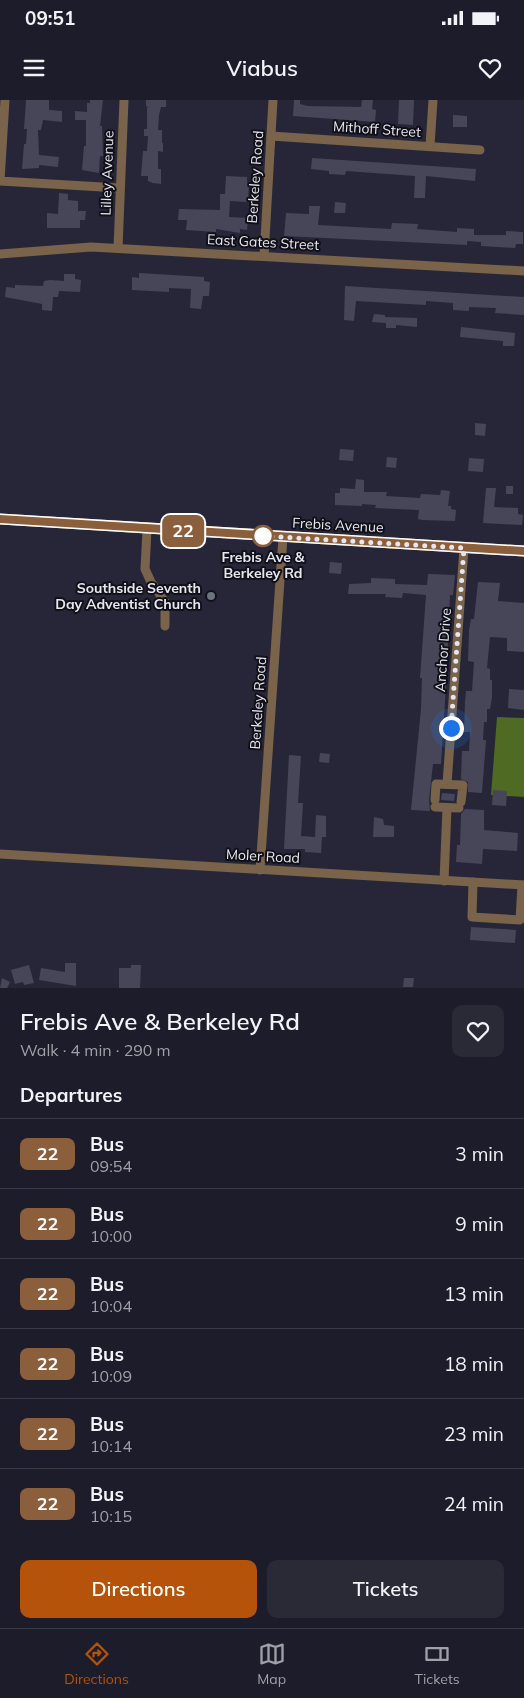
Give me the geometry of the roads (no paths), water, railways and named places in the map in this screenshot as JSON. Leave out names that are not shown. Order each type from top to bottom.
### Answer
[{"type":"main road","name":"Frebis Avenue","points":[[0,519],[524,552]]},
{"type":"street","points":[[5,100],[0,181],[119,188]]},
{"type":"street","name":"Lilley Avenue","points":[[118,248],[124,100]]},
{"type":"street","name":"Berkeley Road","points":[[264,256],[274,100]]},
{"type":"street","points":[[430,146],[434,100]]},
{"type":"street","name":"Mithoff Street","points":[[271,136],[480,150]]},
{"type":"street","name":"East Gates Street","points":[[0,254],[91,247],[524,271]]},
{"type":"street","points":[[146,529],[145,569],[150,582],[165,602],[165,626]]},
{"type":"street","name":"Berkeley Road","points":[[260,870],[283,537]]},
{"type":"street","name":"Anchor Drive","points":[[447,784],[464,548]]},
{"type":"street","points":[[436,784],[447,784],[462,785],[460,805],[447,808],[435,803],[436,784]]},
{"type":"street","points":[[444,880],[447,808]]},
{"type":"street","name":"Moler Road","points":[[0,854],[523,885]]},
{"type":"street","points":[[473,882],[472,917],[520,920],[523,885]]},
{"type":"place","name":"Frebis Ave & Berkeley Rd","points":[[263,536]]},
{"type":"place","name":"Southside Seventh Day Adventist Church","points":[[211,596]]}]
